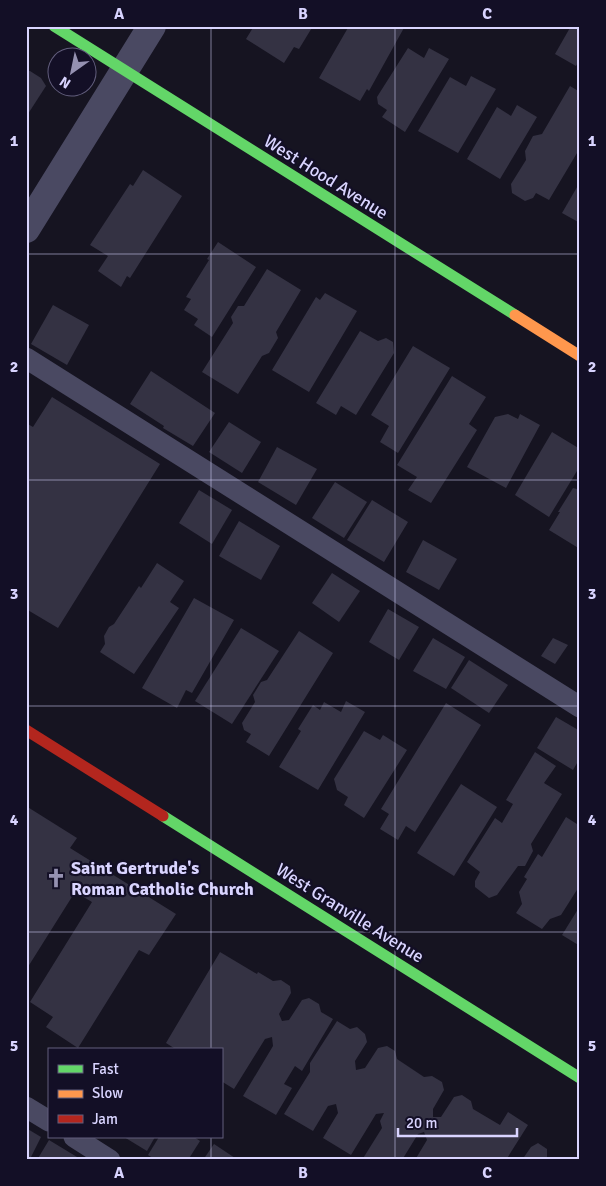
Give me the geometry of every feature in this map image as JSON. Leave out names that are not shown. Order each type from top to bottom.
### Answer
[{"type":"street","name":"West Hood Avenue","points":[[54,26],[580,356]]},
{"type":"street","points":[[26,229],[152,26]]},
{"type":"street","name":"West Granville Avenue","points":[[26,730],[580,1078]]},
{"type":"lane","points":[[26,358],[580,706]]},
{"type":"lane","points":[[26,1107],[48,1120]]},
{"type":"lane","points":[[76,1138],[110,1160]]},
{"type":"building","points":[[254,26],[313,26],[299,49],[294,47],[284,63],[246,39]]},
{"type":"building","points":[[349,26],[405,26],[369,91],[367,89],[360,101],[319,78]]},
{"type":"building","points":[[571,26],[580,26],[580,59],[576,66],[555,54]]},
{"type":"building","points":[[408,48],[424,58],[429,48],[449,59],[405,132],[382,117],[387,110],[378,104],[377,97]]},
{"type":"building","points":[[26,71],[30,71],[41,78],[46,86],[26,117]]},
{"type":"building","points":[[471,76],[496,89],[458,153],[418,131],[450,77],[466,86]]},
{"type":"building","points":[[570,86],[580,92],[580,148],[549,200],[536,193],[533,198],[525,201],[512,193],[511,184],[526,160],[525,151],[533,136],[542,134]]},
{"type":"building","points":[[517,105],[537,117],[500,179],[467,159],[497,107],[511,116]]},
{"type":"building","points":[[143,170],[182,196],[130,278],[127,276],[121,287],[98,271],[108,256],[90,245],[130,184],[133,186]]},
{"type":"building","points":[[580,182],[580,223],[562,213]]},
{"type":"building","points":[[218,242],[256,267],[212,337],[194,325],[198,319],[184,310],[191,299],[186,297]]},
{"type":"building","points":[[267,269],[301,290],[276,332],[278,338],[269,353],[262,356],[238,394],[202,372],[233,323],[231,317],[238,306],[244,306]]},
{"type":"building","points":[[325,293],[357,311],[309,392],[272,370],[316,297],[320,300]]},
{"type":"building","points":[[53,305],[89,325],[67,365],[31,344]]},
{"type":"building","points":[[360,331],[378,341],[386,338],[393,342],[394,353],[356,415],[341,406],[336,415],[316,403]]},
{"type":"building","points":[[413,346],[450,368],[398,453],[380,442],[389,426],[371,415]]},
{"type":"building","points":[[151,371],[215,413],[193,446],[163,428],[164,426],[130,404]]},
{"type":"building","points":[[452,376],[486,397],[469,424],[477,430],[431,503],[408,490],[417,477],[397,465]]},
{"type":"building","points":[[52,397],[160,464],[58,628],[26,609],[26,423],[33,427]]},
{"type":"building","points":[[508,414],[518,419],[520,414],[540,425],[506,488],[467,467],[495,417]]},
{"type":"building","points":[[229,422],[261,442],[242,473],[209,452]]},
{"type":"building","points":[[552,432],[580,449],[580,466],[549,517],[515,495]]},
{"type":"building","points":[[277,447],[317,469],[296,505],[258,482]]},
{"type":"building","points":[[335,482],[367,502],[344,538],[312,518]]},
{"type":"building","points":[[580,484],[580,549],[549,530],[573,488],[577,489]]},
{"type":"building","points":[[199,490],[232,510],[212,544],[179,523]]},
{"type":"building","points":[[372,500],[408,522],[384,562],[347,540]]},
{"type":"building","points":[[239,521],[280,546],[261,580],[219,556]]},
{"type":"building","points":[[423,540],[457,559],[439,590],[406,572]]},
{"type":"building","points":[[157,563],[184,581],[170,602],[179,608],[134,674],[100,652],[105,644],[104,636],[109,627],[114,624],[139,586],[141,588]]},
{"type":"building","points":[[332,573],[360,591],[339,622],[312,603]]},
{"type":"building","points":[[194,598],[234,620],[192,693],[186,690],[177,708],[142,688]]},
{"type":"building","points":[[388,609],[419,627],[399,660],[369,642]]},
{"type":"building","points":[[241,628],[279,651],[232,724],[195,701]]},
{"type":"building","points":[[299,631],[333,653],[269,756],[246,742],[251,734],[244,730],[242,723],[255,702],[253,695],[261,682],[267,680]]},
{"type":"building","points":[[433,638],[465,657],[446,689],[413,671]]},
{"type":"building","points":[[553,638],[568,645],[555,664],[541,656]]},
{"type":"building","points":[[469,660],[508,685],[489,713],[451,688]]},
{"type":"building","points":[[346,701],[365,712],[318,790],[279,767],[301,731],[298,729],[313,705],[320,710],[324,702],[341,712]]},
{"type":"building","points":[[446,703],[481,725],[415,832],[406,826],[398,840],[380,829],[389,814],[381,809]]},
{"type":"building","points":[[556,717],[580,731],[580,758],[573,770],[537,748]]},
{"type":"building","points":[[364,731],[380,740],[383,735],[407,750],[364,818],[344,805],[348,797],[337,790],[334,779]]},
{"type":"building","points":[[535,752],[556,766],[544,783],[562,794],[531,844],[533,851],[525,866],[518,866],[497,895],[489,898],[475,887],[475,881],[480,872],[467,862],[495,818],[502,823],[513,804],[506,800]]},
{"type":"building","points":[[461,784],[497,807],[454,876],[417,853]]},
{"type":"building","points":[[26,806],[77,838],[70,848],[176,914],[149,955],[139,950],[78,1048],[46,1027],[53,1017],[30,1002],[92,902],[75,892],[26,970]]},
{"type":"building","points":[[566,817],[580,826],[580,885],[561,915],[550,919],[542,929],[516,913],[522,904],[519,892],[527,879],[524,877],[538,854],[542,857]]},
{"type":"building","points":[[580,906],[580,946],[562,935]]},
{"type":"building","points":[[220,952],[257,974],[258,972],[273,981],[281,980],[290,986],[291,993],[279,1014],[282,1021],[289,1020],[302,1000],[309,998],[319,1004],[321,1012],[333,1019],[302,1071],[295,1066],[284,1084],[292,1088],[276,1115],[243,1096],[273,1046],[272,1037],[265,1039],[234,1089],[222,1082],[222,1048],[174,1048],[166,1043]]},
{"type":"building","points":[[337,1021],[350,1029],[357,1027],[365,1034],[367,1042],[355,1061],[356,1070],[365,1068],[378,1048],[387,1046],[395,1051],[397,1059],[424,1077],[432,1076],[442,1082],[444,1090],[433,1109],[433,1117],[441,1117],[454,1097],[462,1095],[471,1101],[473,1109],[500,1125],[508,1112],[528,1125],[506,1160],[415,1160],[427,1140],[424,1132],[418,1134],[402,1160],[362,1160],[382,1128],[380,1121],[384,1113],[376,1114],[351,1155],[323,1138],[338,1113],[336,1104],[328,1106],[313,1131],[284,1114],[310,1072],[310,1063]]},
{"type":"building","points":[[26,1128],[41,1137],[31,1157],[26,1157]]},
{"type":"building","points":[[126,1138],[154,1138],[147,1151]]},
{"type":"building","points":[[158,1138],[196,1138],[200,1141],[188,1160],[156,1160],[148,1155]]},
{"type":"building","points":[[49,1140],[82,1160],[37,1160]]},
{"type":"building","points":[[538,1143],[547,1149],[547,1157],[551,1160],[522,1160],[531,1147]]},
{"type":"building","points":[[214,1144],[238,1160],[203,1160]]},
{"type":"traffic: fast","points":[[54,26],[515,315]]},
{"type":"traffic: fast","points":[[163,816],[580,1078]]},
{"type":"traffic: slow","points":[[515,315],[580,356]]},
{"type":"traffic: jam","points":[[26,730],[163,816]]},
{"type":"place","name":"Saint Gertrude's Roman Catholic Church","points":[[56,878]]}]
